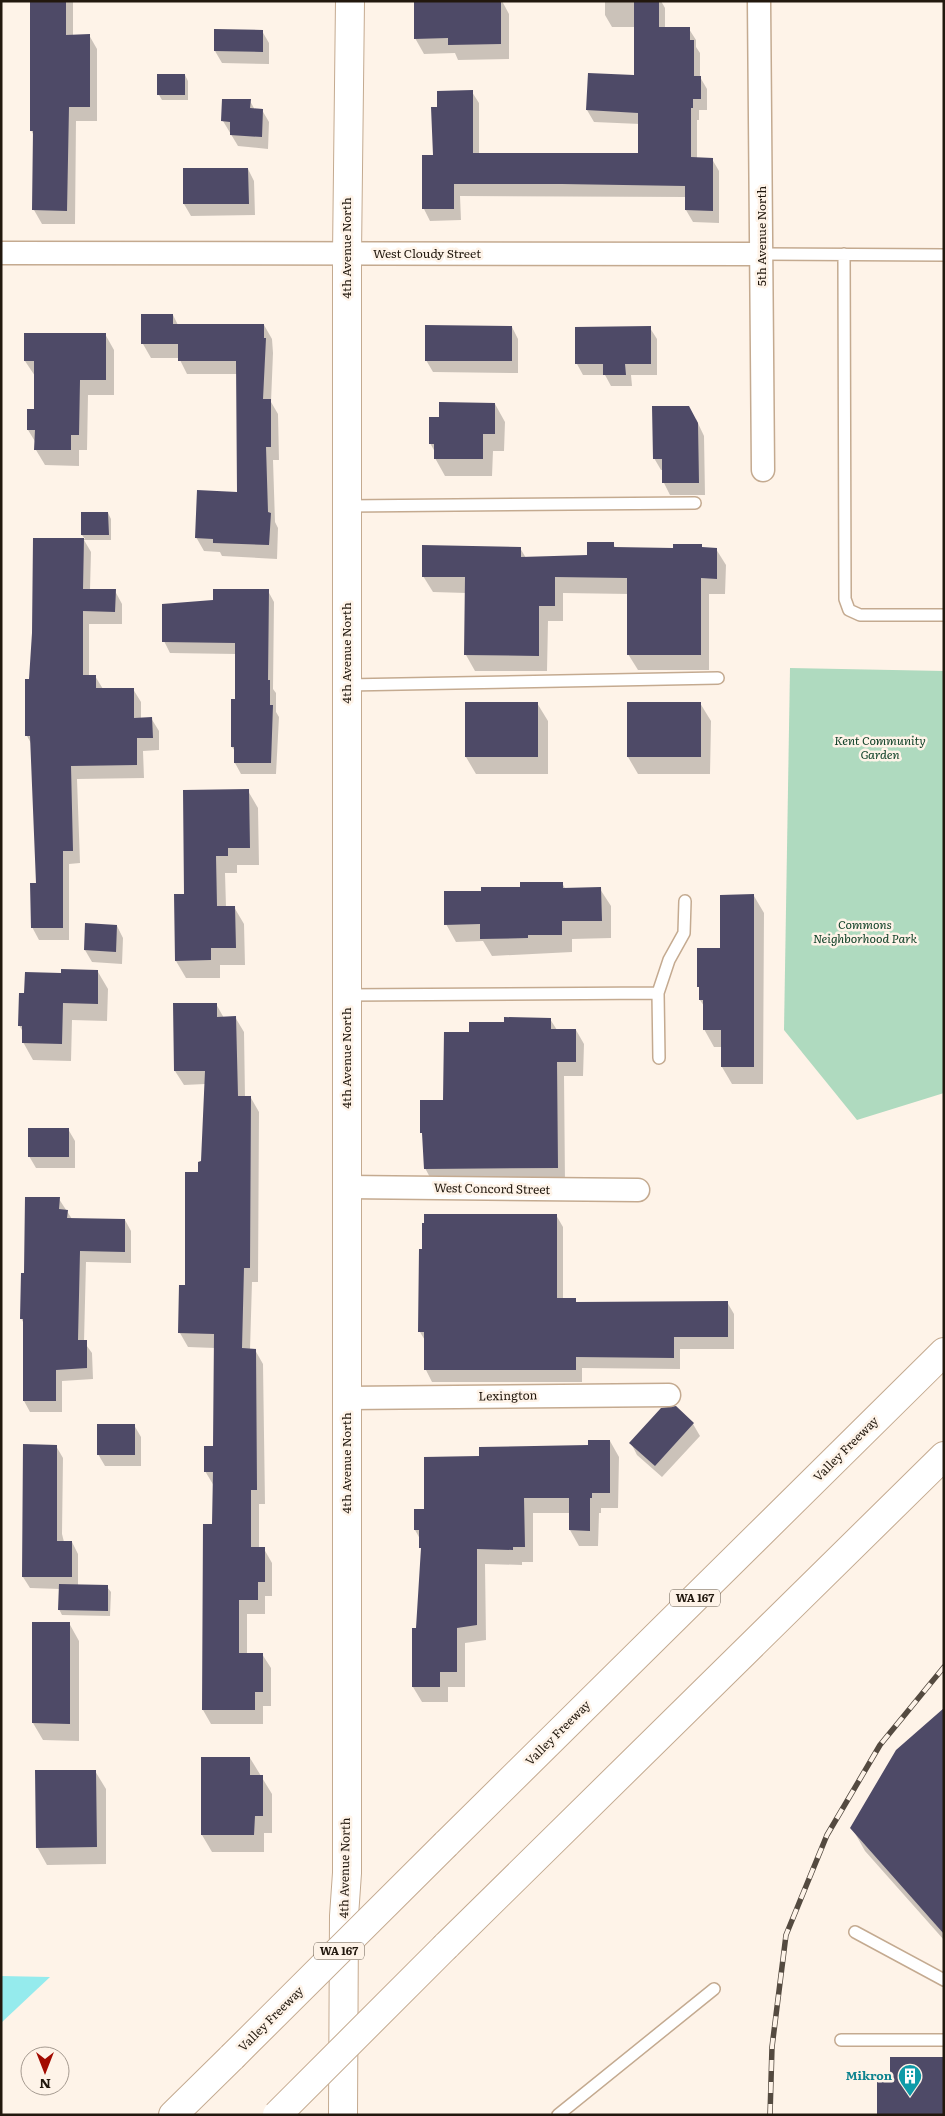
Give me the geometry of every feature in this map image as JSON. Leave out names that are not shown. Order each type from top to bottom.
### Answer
[{"type":"main road","name":"4th Avenue North","points":[[343,2115],[344,1916],[347,1873],[347,254],[350,1]]},
{"type":"main road","name":"Valley Freeway","points":[[173,2115],[944,1352]]},
{"type":"main road","points":[[277,2115],[944,1456]]},
{"type":"street","name":"5th Avenue North","points":[[759,1],[763,470]]},
{"type":"street","name":"West Cloudy Street","points":[[1,253],[762,254]]},
{"type":"street","name":"West Concord Street","points":[[347,1187],[638,1190]]},
{"type":"street","name":"Lexington","points":[[347,1398],[670,1395]]},
{"type":"lane","points":[[762,254],[944,255]]},
{"type":"lane","points":[[844,254],[844,599],[848,610],[860,615],[944,615]]},
{"type":"lane","points":[[347,506],[695,503]]},
{"type":"lane","points":[[347,684],[718,678]]},
{"type":"lane","points":[[659,1058],[658,992],[669,960],[684,933],[685,901]]},
{"type":"lane","points":[[347,995],[658,992]]},
{"type":"lane","points":[[855,1932],[944,1980]]},
{"type":"lane","points":[[558,2115],[714,1990]]},
{"type":"lane","points":[[841,2040],[944,2040]]},
{"type":"green space","name":"Commons Neighborhood Park","points":[[790,668],[944,671],[944,1093],[857,1120],[784,1030]]},
{"type":"water","points":[[1,1976],[50,1977],[1,2023]]},
{"type":"building","points":[[30,1],[66,1],[66,35],[90,34],[90,107],[69,107],[67,211],[32,210],[33,131],[30,131]]},
{"type":"building","points":[[414,1],[501,1],[501,44],[448,45],[448,38],[414,39]]},
{"type":"building","points":[[634,1],[659,1],[659,27],[690,27],[690,40],[694,40],[694,76],[701,76],[701,99],[693,99],[693,108],[691,108],[691,157],[713,158],[713,211],[685,210],[685,186],[562,184],[454,184],[454,209],[422,209],[422,155],[433,155],[431,107],[437,107],[437,91],[473,90],[473,153],[638,153],[638,113],[586,110],[588,73],[634,75]]},
{"type":"building","points":[[214,29],[263,30],[263,52],[214,51]]},
{"type":"building","points":[[157,74],[185,74],[185,95],[157,95]]},
{"type":"building","points":[[222,99],[251,99],[250,108],[263,109],[262,137],[230,135],[230,122],[221,121]]},
{"type":"building","points":[[183,168],[248,168],[249,204],[183,204]]},
{"type":"building","points":[[141,314],[173,314],[173,324],[264,324],[264,338],[266,338],[263,399],[271,399],[271,447],[266,447],[268,512],[271,513],[269,545],[213,543],[213,539],[195,538],[197,490],[237,492],[236,361],[178,361],[178,344],[141,344]]},
{"type":"building","points":[[425,325],[512,326],[512,361],[425,361]]},
{"type":"building","points":[[651,326],[651,364],[625,364],[626,375],[603,375],[603,364],[575,364],[575,327]]},
{"type":"building","points":[[24,333],[106,333],[106,380],[80,380],[79,435],[71,435],[71,450],[34,450],[35,430],[27,430],[27,409],[34,409],[34,361],[24,361]]},
{"type":"building","points":[[439,402],[495,403],[495,434],[483,434],[483,459],[434,459],[434,444],[429,444],[429,417],[439,417]]},
{"type":"building","points":[[652,406],[689,406],[698,423],[699,483],[662,483],[662,459],[653,459]]},
{"type":"building","points":[[81,512],[108,512],[109,535],[81,535]]},
{"type":"building","points":[[33,538],[84,538],[83,589],[116,589],[115,612],[83,611],[83,675],[96,675],[96,688],[134,688],[134,718],[152,717],[153,738],[137,738],[137,765],[71,766],[73,851],[63,851],[63,928],[31,928],[30,883],[36,883],[30,736],[25,736],[25,679],[29,679],[32,633]]},
{"type":"building","points":[[587,542],[614,542],[614,547],[673,548],[673,544],[702,544],[702,547],[717,548],[717,579],[701,578],[701,655],[627,655],[627,578],[555,577],[555,606],[539,606],[539,656],[464,655],[465,577],[422,577],[422,545],[521,547],[521,557],[587,555]]},
{"type":"building","points":[[213,589],[269,589],[268,680],[270,680],[270,705],[273,705],[271,763],[234,763],[234,747],[231,747],[231,699],[235,699],[235,643],[162,642],[162,604],[213,600]]},
{"type":"building","points":[[465,702],[538,702],[538,757],[465,757]]},
{"type":"building","points":[[627,702],[701,702],[701,757],[627,757]]},
{"type":"building","points":[[249,789],[250,848],[228,848],[228,856],[216,856],[217,906],[235,906],[236,948],[211,948],[211,960],[175,961],[174,894],[184,894],[183,790]]},
{"type":"building","points":[[520,882],[563,882],[563,888],[601,887],[602,921],[562,921],[562,935],[528,935],[528,938],[480,939],[480,924],[444,925],[444,891],[481,891],[481,887],[520,887]]},
{"type":"building","points":[[754,894],[754,1067],[721,1067],[721,1030],[703,1030],[703,1000],[699,1000],[699,987],[697,987],[697,948],[720,948],[720,895]]},
{"type":"building","points":[[85,923],[117,925],[116,952],[84,950]]},
{"type":"building","points":[[61,969],[98,970],[98,1004],[63,1003],[62,1044],[22,1043],[22,1026],[18,1026],[19,993],[24,993],[25,972],[61,973]]},
{"type":"building","points":[[173,1003],[217,1003],[217,1017],[236,1016],[238,1096],[251,1096],[250,1268],[244,1268],[242,1348],[256,1349],[257,1490],[251,1490],[251,1547],[265,1547],[265,1582],[258,1582],[258,1600],[239,1600],[239,1653],[263,1653],[263,1692],[255,1692],[255,1710],[202,1710],[203,1524],[212,1524],[213,1472],[204,1472],[204,1446],[213,1446],[214,1334],[178,1333],[179,1285],[185,1285],[185,1172],[198,1172],[198,1162],[201,1161],[205,1071],[174,1071]]},
{"type":"building","points":[[504,1017],[551,1018],[551,1029],[576,1029],[576,1062],[557,1062],[558,1168],[424,1169],[422,1133],[420,1133],[420,1100],[443,1100],[444,1032],[469,1032],[469,1022],[504,1022]]},
{"type":"building","points":[[28,1128],[69,1128],[69,1157],[28,1157]]},
{"type":"building","points":[[25,1197],[60,1197],[59,1209],[68,1210],[67,1218],[125,1219],[125,1252],[80,1251],[78,1340],[87,1340],[87,1368],[56,1370],[56,1401],[23,1401],[23,1319],[20,1319],[21,1273],[24,1273]]},
{"type":"building","points":[[424,1214],[557,1214],[557,1298],[576,1298],[576,1302],[728,1301],[728,1337],[674,1337],[674,1358],[576,1357],[576,1370],[424,1370],[424,1332],[418,1332],[419,1249],[422,1249]]},
{"type":"building","points":[[676,1406],[694,1423],[655,1466],[629,1443],[661,1408]]},
{"type":"building","points":[[97,1424],[135,1424],[135,1455],[97,1455]]},
{"type":"building","points":[[588,1440],[610,1440],[610,1493],[592,1493],[592,1498],[590,1498],[590,1531],[569,1530],[569,1498],[524,1498],[525,1547],[513,1547],[513,1550],[477,1549],[477,1625],[457,1628],[457,1672],[440,1672],[440,1687],[412,1687],[412,1628],[416,1628],[421,1548],[419,1548],[419,1530],[414,1530],[414,1509],[424,1509],[424,1457],[479,1456],[479,1447],[588,1445]]},
{"type":"building","points":[[23,1444],[57,1445],[57,1541],[72,1541],[72,1577],[22,1577]]},
{"type":"building","points":[[59,1584],[108,1585],[108,1611],[58,1610]]},
{"type":"building","points":[[32,1622],[70,1622],[70,1724],[32,1723]]},
{"type":"building","points":[[944,1708],[944,1934],[850,1828],[896,1750]]},
{"type":"building","points":[[201,1757],[250,1757],[250,1775],[263,1775],[263,1816],[255,1816],[254,1835],[201,1835]]},
{"type":"building","points":[[35,1770],[96,1770],[97,1847],[36,1848]]},
{"type":"building","name":"Mikron","points":[[890,2057],[944,2057],[944,2115],[877,2115],[877,2079],[890,2079]]},
{"type":"railway","points":[[770,2115],[772,2047],[786,1935],[827,1835],[880,1745],[944,1667]]},
{"type":"place","name":"Mikron","points":[[910,2097]]},
{"type":"park label","name":"Kent Community Garden","points":[[880,748]]}]
